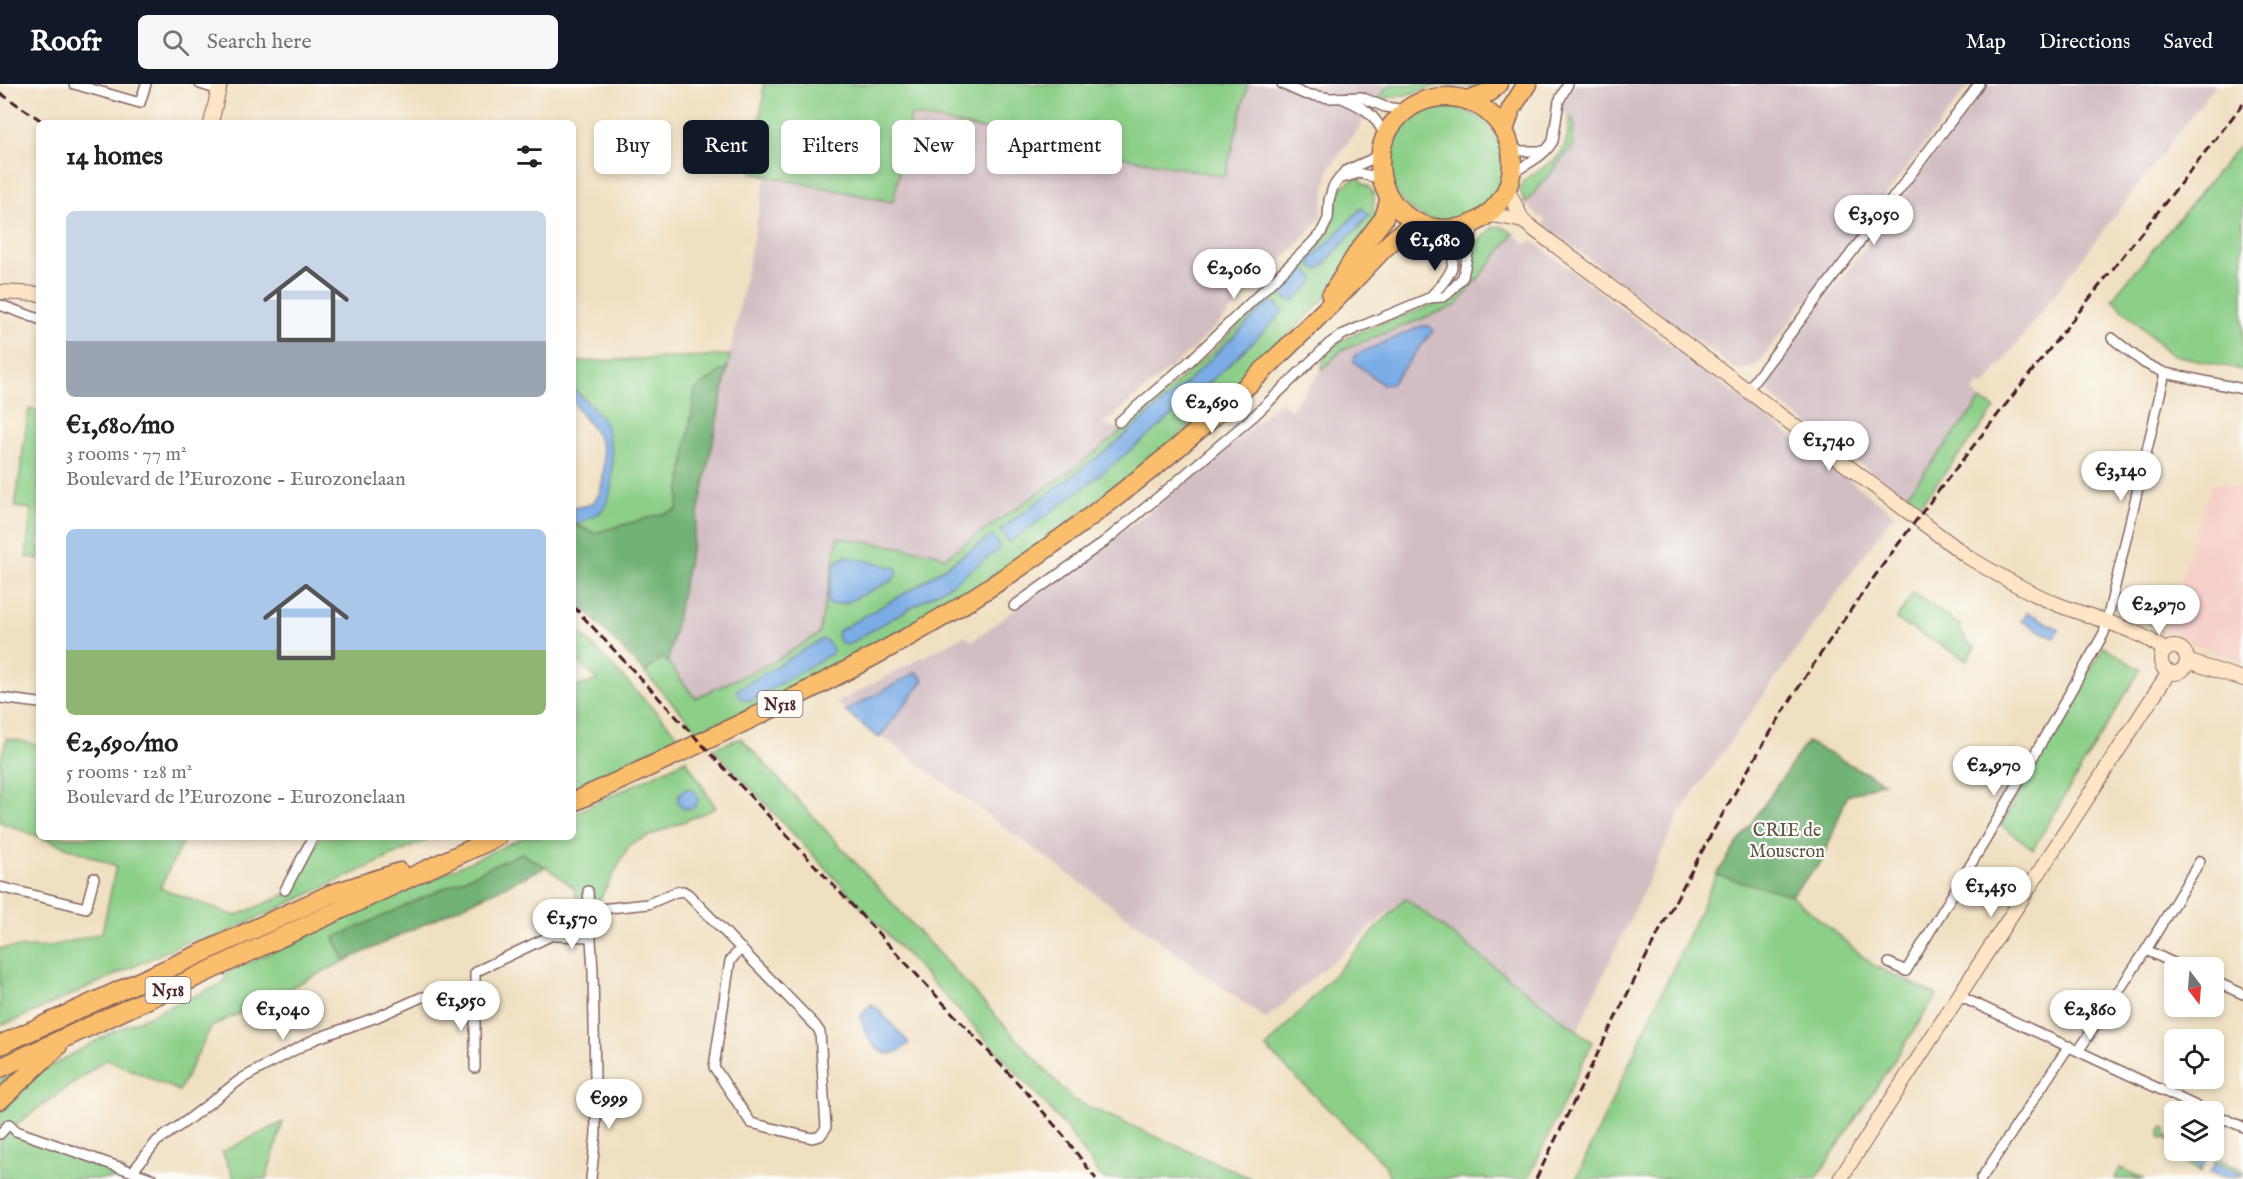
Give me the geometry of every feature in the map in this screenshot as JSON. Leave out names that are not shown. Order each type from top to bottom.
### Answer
[{"type":"highway","points":[[1467,100],[1490,92],[1498,84]]},
{"type":"highway","points":[[1507,139],[1492,115],[1467,100],[1440,97],[1422,101],[1406,110],[1394,122],[1383,144],[1381,179],[1390,198],[1402,213],[1416,222],[1438,229],[1456,228],[1480,219],[1498,204],[1509,182],[1507,139],[1511,109],[1527,84]]},
{"type":"highway","name":"N518","points":[[1322,313],[1347,269],[1384,218],[1390,198]]},
{"type":"highway","name":"N518","points":[[576,801],[766,711],[908,637],[981,593],[1059,540],[1161,461],[1268,367],[1399,233],[1416,222]]},
{"type":"highway","name":"N518","points":[[0,1068],[490,840]]},
{"type":"highway","name":"N518","points":[[0,1045],[331,894],[362,882],[451,858]]},
{"type":"highway","points":[[0,1032],[27,1024],[53,1020]]},
{"type":"highway","points":[[0,1100],[68,1037]]},
{"type":"main road","points":[[212,120],[219,87]]},
{"type":"main road","points":[[1509,182],[1523,221]]},
{"type":"main road","points":[[1480,219],[1499,216],[1523,221],[1968,557],[2056,604],[2156,643],[2165,651]]},
{"type":"main road","points":[[0,292],[36,294]]},
{"type":"main road","points":[[2165,651],[2172,648],[2179,649],[2185,654],[2187,661],[2181,671],[2169,672]]},
{"type":"main road","points":[[2165,651],[2162,662],[2169,672]]},
{"type":"main road","points":[[2187,661],[2243,679]]},
{"type":"main road","points":[[1840,1179],[2169,672]]},
{"type":"street","points":[[74,84],[140,103],[146,84]]},
{"type":"street","points":[[200,84],[219,87]]},
{"type":"street","points":[[1282,84],[1304,94],[1342,98],[1361,97],[1385,107],[1406,110]]},
{"type":"street","points":[[1509,182],[1540,158],[1553,141],[1559,101],[1568,84]]},
{"type":"street","points":[[1747,391],[1979,84]]},
{"type":"street","points":[[1119,422],[1191,360],[1308,247],[1321,233],[1328,219],[1329,200],[1333,187],[1345,171],[1372,159],[1383,144],[1376,118],[1370,112],[1342,98]]},
{"type":"street","points":[[1507,139],[1521,151],[1544,151]]},
{"type":"street","points":[[1340,179],[1359,173],[1381,179]]},
{"type":"street","points":[[1014,606],[1104,542],[1174,484],[1255,415],[1330,343],[1344,334],[1429,298],[1443,297],[1448,294],[1463,277],[1480,219]]},
{"type":"street","points":[[1429,298],[1447,278],[1455,259],[1452,247],[1438,229]]},
{"type":"street","points":[[0,305],[36,318]]},
{"type":"street","points":[[2112,338],[2144,363],[2165,373],[2243,389]]},
{"type":"street","points":[[1888,963],[1906,970],[1985,841],[2104,633],[2165,373]]},
{"type":"street","points":[[0,698],[36,703]]},
{"type":"street","points":[[285,890],[311,840]]},
{"type":"street","points":[[2079,1050],[2146,950],[2200,861]]},
{"type":"street","points":[[0,887],[86,908],[94,878]]},
{"type":"street","points":[[588,891],[588,918],[594,980],[596,1133],[591,1179]]},
{"type":"street","points":[[475,1068],[475,973],[553,936],[588,918],[600,909],[648,904],[683,891],[741,948],[820,1032],[826,1128],[820,1136],[812,1138],[751,1123],[714,1067],[730,961],[741,948]]},
{"type":"street","points":[[553,936],[591,937]]},
{"type":"street","points":[[2146,950],[2164,959]]},
{"type":"street","points":[[2224,985],[2243,994]]},
{"type":"street","points":[[134,1171],[157,1141],[241,1079],[315,1039],[377,1017],[422,996],[474,996]]},
{"type":"street","points":[[1959,996],[2186,1101]]},
{"type":"street","points":[[1981,1179],[2069,1046]]},
{"type":"street","points":[[2224,1118],[2243,1127]]},
{"type":"street","points":[[0,1134],[9,1124],[12,1129],[25,1134],[153,1179]]},
{"type":"shaded area","points":[[1248,84],[1390,84],[1329,169],[1320,218],[1301,241],[1192,350],[1103,424],[1123,430],[1080,464],[944,558],[838,537],[819,634],[775,661],[694,699],[668,662],[766,175],[892,202],[898,174],[975,174],[975,128],[987,130],[987,174],[1122,174],[1122,157],[1225,177]]},
{"type":"shaded area","points":[[1575,84],[1970,84],[1761,360],[1752,368],[1742,370],[1733,368],[1543,224],[1546,221],[1525,204],[1572,146],[1573,119],[1563,113],[1563,105]]},
{"type":"shaded area","points":[[1988,84],[2216,84],[1984,386],[1978,385],[1973,392],[1981,400],[1905,497],[1776,400],[1770,393],[1768,383],[1770,373]]},
{"type":"shaded area","points":[[910,115],[935,120],[909,120]]},
{"type":"shaded area","points":[[1514,234],[1527,244],[1531,240],[1894,514],[1682,809],[1577,1031],[1405,898],[1266,1019],[836,703],[965,635],[972,641],[1152,510],[1229,447],[1280,401],[1291,409],[1322,370],[1342,350],[1457,305]]},
{"type":"shaded area","points":[[2212,482],[2243,488],[2243,663],[2165,631]]},
{"type":"green space","points":[[763,84],[1248,84],[1225,177],[1122,157],[1122,120],[987,120],[987,130],[975,128],[975,120],[936,120],[911,115],[910,120],[892,120],[892,174],[899,174],[893,202],[756,174],[769,174],[769,120],[760,120]]},
{"type":"green space","points":[[1390,84],[1485,84],[1474,87],[1436,86],[1402,96],[1388,97],[1385,103],[1378,99]]},
{"type":"green space","points":[[1446,107],[1468,112],[1486,124],[1498,142],[1503,164],[1498,186],[1486,204],[1468,216],[1446,221],[1424,216],[1406,204],[1394,186],[1389,164],[1394,142],[1406,124],[1424,112]]},
{"type":"green space","points":[[1569,118],[1574,119],[1573,146],[1525,204],[1520,190],[1523,181],[1551,163],[1562,151],[1568,132]]},
{"type":"green space","points":[[2243,141],[2243,370],[2170,354],[2112,299]]},
{"type":"green space","points":[[1361,177],[1362,183],[1370,188],[1374,198],[1373,212],[1378,215],[1324,299],[1250,374],[1150,460],[1043,542],[974,588],[883,642],[773,700],[699,732],[645,673],[661,657],[668,662],[695,698],[775,661],[819,634],[838,537],[935,553],[944,558],[1080,464],[1123,430],[1218,346],[1327,235],[1339,193],[1351,181]],"holes":[[[1361,208],[1369,215],[1358,229],[1311,265],[1311,261]],[[1268,303],[1255,340],[1204,387],[1092,481],[1009,542],[1001,530],[1111,447],[1188,381]],[[986,539],[998,543],[914,588]],[[846,556],[891,581],[845,603],[830,605],[827,600],[836,562]]]},
{"type":"green space","points":[[1495,227],[1503,227],[1514,234],[1457,305],[1342,350],[1322,370],[1326,356],[1338,344],[1356,333],[1423,308],[1456,291],[1467,276],[1474,244]]},
{"type":"green space","points":[[730,355],[728,366],[695,391],[677,510],[594,533],[576,524],[600,512],[604,507],[610,490],[612,458],[601,420],[576,392],[576,362]]},
{"type":"green space","points":[[728,366],[668,662],[661,657],[645,673],[576,600],[576,525],[594,533],[677,510],[695,390]]},
{"type":"green space","points":[[1981,400],[1995,409],[1918,507],[1905,497]]},
{"type":"green space","points":[[29,409],[36,410],[36,559],[26,557],[31,509],[15,507]]},
{"type":"green space","points":[[1913,593],[1961,626],[1961,633],[1966,637],[1964,640],[1975,647],[1967,660],[1896,620]]},
{"type":"green space","points":[[576,628],[680,737],[576,786],[576,687],[598,680],[576,660]]},
{"type":"green space","points":[[2104,646],[2140,670],[2033,849],[2001,825]]},
{"type":"green space","points":[[7,738],[36,744],[36,836],[0,822],[0,761]]},
{"type":"green space","points":[[741,738],[1073,1100],[1252,1179],[1103,1179],[1067,1129],[1032,1089],[713,748]]},
{"type":"green space","points":[[1807,742],[1883,782],[1847,796],[1822,861],[1791,895],[1873,965],[1937,995],[1816,1179],[1576,1179],[1716,875]]},
{"type":"green space","name":"CRIE de Mouscron","points":[[1807,742],[1883,782],[1847,796],[1822,861],[1791,895],[1716,875]]},
{"type":"green space","points":[[686,760],[716,808],[630,844],[600,899],[579,906],[574,888],[546,867],[521,853],[334,939],[345,961],[211,1027],[179,1091],[107,1059],[18,1123],[13,1134],[125,1171],[121,1179],[0,1179],[0,1079],[37,1062],[46,1069],[112,1032],[224,983],[226,973],[517,840],[576,840],[576,813]]},
{"type":"green space","points":[[48,840],[184,840],[160,888],[235,916],[292,892],[318,840],[426,840],[212,939],[196,938],[16,1020],[0,1025],[0,948],[48,947],[102,933],[116,866]]},
{"type":"green space","points":[[521,853],[546,867],[345,961],[334,938]]},
{"type":"green space","points":[[1405,898],[1592,1042],[1528,1179],[1390,1179],[1385,1165],[1266,1048]]},
{"type":"green space","points":[[283,1122],[266,1179],[235,1179],[222,1152]]},
{"type":"green space","points":[[2164,1127],[2164,1138],[2160,1139],[2160,1131]]},
{"type":"green space","points":[[2183,1161],[2192,1161],[2201,1170],[2200,1173]]},
{"type":"green space","points":[[2221,1161],[2243,1170],[2243,1175],[2215,1163]]},
{"type":"green space","points":[[2120,1168],[2144,1179],[2115,1179]]},
{"type":"water","points":[[1362,208],[1369,215],[1320,269],[1314,269],[1310,261]]},
{"type":"water","points":[[1305,269],[1313,276],[1314,281],[1295,300],[1287,300],[1283,292]]},
{"type":"water","points":[[1274,301],[1283,312],[1218,374],[1116,462],[1009,542],[1000,530],[1111,447],[1188,381],[1268,303]]},
{"type":"water","points":[[1422,326],[1430,326],[1433,331],[1391,384],[1383,385],[1354,362],[1355,355]]},
{"type":"water","points":[[576,391],[593,408],[607,429],[612,453],[612,481],[610,494],[600,512],[576,524],[576,508],[591,504],[600,492],[604,464],[600,441],[576,406]]},
{"type":"water","points":[[992,536],[998,543],[999,549],[953,583],[847,645],[840,642],[837,636],[838,631],[914,588]]},
{"type":"water","points":[[846,556],[897,568],[897,575],[891,581],[845,603],[830,605],[827,600],[836,562]]},
{"type":"water","points":[[2027,612],[2059,629],[2054,638],[2020,620],[2023,620]]},
{"type":"water","points":[[822,639],[827,641],[833,650],[831,654],[750,701],[739,697],[737,690]]},
{"type":"water","points":[[917,672],[924,680],[879,738],[845,711]]},
{"type":"water","points":[[688,789],[695,792],[698,799],[695,806],[688,809],[681,806],[678,799],[681,792]]},
{"type":"water","points":[[871,1004],[909,1043],[900,1050],[884,1053],[872,1043],[860,1017]]},
{"type":"water","points":[[2192,1161],[2205,1161],[2201,1170]]},
{"type":"water","points":[[2215,1163],[2243,1176],[2233,1178],[2210,1173]]},
{"type":"railway","points":[[0,93],[40,120]]},
{"type":"railway","points":[[1536,1179],[1697,860],[1806,676],[1856,602],[1936,495],[2243,104]]},
{"type":"railway","points":[[576,609],[1028,1094],[1096,1179]]}]
